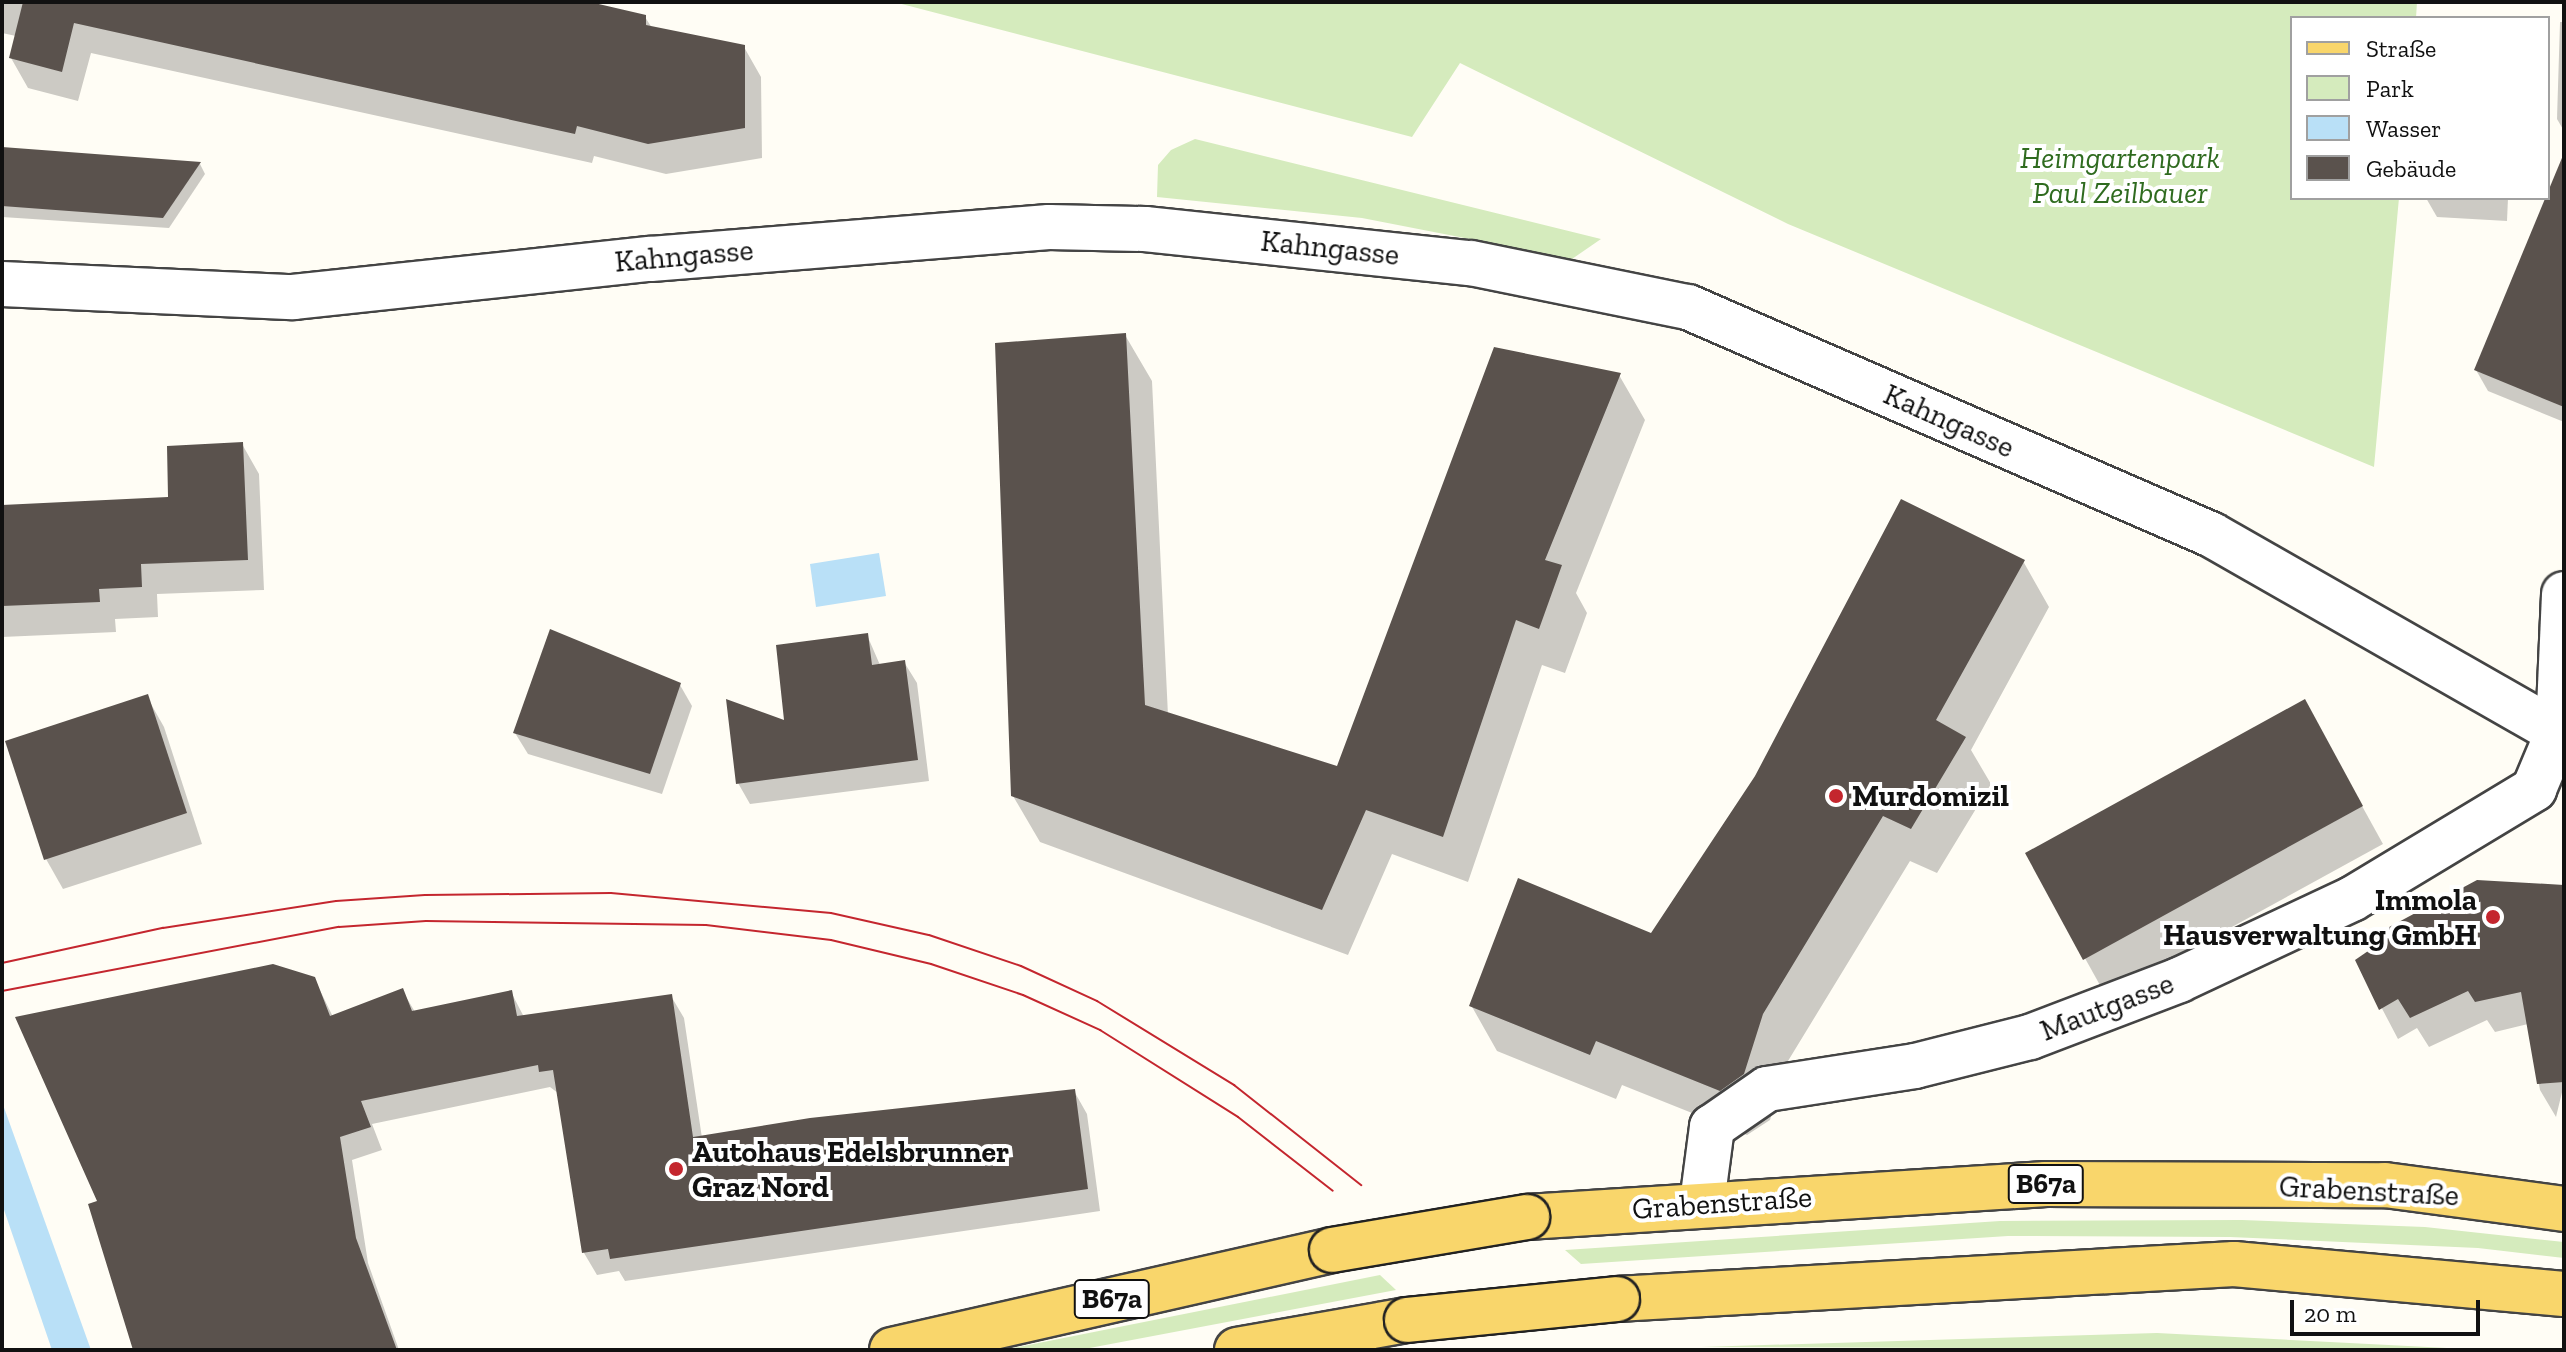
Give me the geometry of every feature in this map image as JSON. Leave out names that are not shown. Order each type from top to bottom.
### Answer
[{"type":"main road","name":"Grabenstraße","points":[[892,1350],[1332,1250],[1527,1217],[1702,1203],[2046,1184],[2385,1185],[2564,1209]]},
{"type":"main road","points":[[1242,1350],[1407,1320],[1617,1299],[2234,1264],[2564,1294]]},
{"type":"street","name":"Kahngasse","points":[[2,284],[293,297],[651,259],[1049,227],[1145,229],[1471,263],[1688,307],[2212,535],[2561,734]]},
{"type":"street","points":[[2561,734],[2564,594]]},
{"type":"street","name":"Mautgasse","points":[[1702,1203],[1712,1127],[1767,1089],[1915,1066],[2030,1037],[2179,980],[2352,899],[2534,789],[2561,734]]},
{"type":"green space","name":"Heimgartenpark Paul Zeilbauer","points":[[894,2],[2417,2],[2416,16],[2290,16],[2290,200],[2399,200],[2374,467],[1788,224],[1460,63],[1412,137]]},
{"type":"green space","points":[[1195,139],[1601,239],[1572,259],[1362,218],[1157,197],[1158,165],[1171,150]]},
{"type":"green space","points":[[2242,1220],[2425,1227],[2564,1242],[2564,1258],[2478,1248],[2230,1237],[2008,1236],[1581,1264],[1565,1250],[2000,1221]]},
{"type":"green space","points":[[1380,1275],[1396,1290],[1079,1350],[1003,1350]]},
{"type":"green space","points":[[2157,1333],[2486,1350],[1701,1347]]},
{"type":"water","points":[[879,553],[886,596],[816,607],[810,564]]},
{"type":"water","points":[[2,1102],[91,1350],[52,1350],[2,1204]]},
{"type":"building","points":[[23,2],[590,2],[646,15],[646,25],[745,45],[745,128],[648,144],[577,126],[575,134],[74,23],[62,72],[9,58]]},
{"type":"building","points":[[2,147],[201,162],[163,218],[2,206]]},
{"type":"building","points":[[2564,153],[2564,407],[2474,370],[2545,200],[2550,200],[2550,187]]},
{"type":"building","points":[[1126,333],[1145,705],[1337,766],[1494,347],[1621,373],[1545,560],[1562,565],[1539,629],[1516,620],[1443,837],[1366,810],[1322,910],[1011,796],[995,343]]},
{"type":"building","points":[[243,442],[248,560],[141,564],[142,587],[99,589],[100,602],[2,606],[2,505],[168,497],[167,446]]},
{"type":"building","name":"Murdomizil","points":[[1901,499],[2025,560],[1936,720],[1966,737],[1911,829],[1883,816],[1763,1014],[1744,1074],[1720,1091],[1596,1041],[1590,1055],[1469,1006],[1518,878],[1651,933],[1755,776]]},
{"type":"building","points":[[550,629],[681,683],[650,774],[513,733]]},
{"type":"building","points":[[868,633],[872,665],[905,660],[918,760],[736,784],[726,699],[784,720],[776,645]]},
{"type":"building","points":[[148,694],[187,813],[44,860],[5,741]]},
{"type":"building","points":[[2305,699],[2363,806],[2083,960],[2025,853]]},
{"type":"building","points":[[2477,880],[2564,885],[2564,1082],[2537,1084],[2521,992],[2475,1002],[2468,991],[2410,1018],[2398,999],[2379,1010],[2355,960],[2371,949],[2365,940]]},
{"type":"building","points":[[273,964],[315,977],[330,1016],[403,988],[412,1011],[512,990],[517,1016],[672,994],[693,1137],[810,1118],[1075,1089],[1088,1189],[610,1259],[608,1249],[582,1253],[553,1070],[539,1072],[538,1065],[361,1101],[371,1127],[340,1137],[356,1238],[397,1350],[133,1350],[88,1204],[97,1201],[15,1017]]},
{"type":"tram line","points":[[2,963],[163,928],[336,901],[425,895],[611,893],[831,913],[929,935],[1021,966],[1097,1001],[1234,1085],[1361,1185]]},
{"type":"tram line","points":[[2,991],[339,927],[426,921],[706,925],[831,940],[931,964],[1023,995],[1100,1030],[1238,1117],[1333,1191]]},
{"type":"place","name":"Murdomizil","points":[[1836,796]]},
{"type":"place","name":"Immola Hausverwaltung GmbH","points":[[2493,917]]},
{"type":"place","name":"Autohaus Edelsbrunner Graz Nord","points":[[676,1169]]}]
